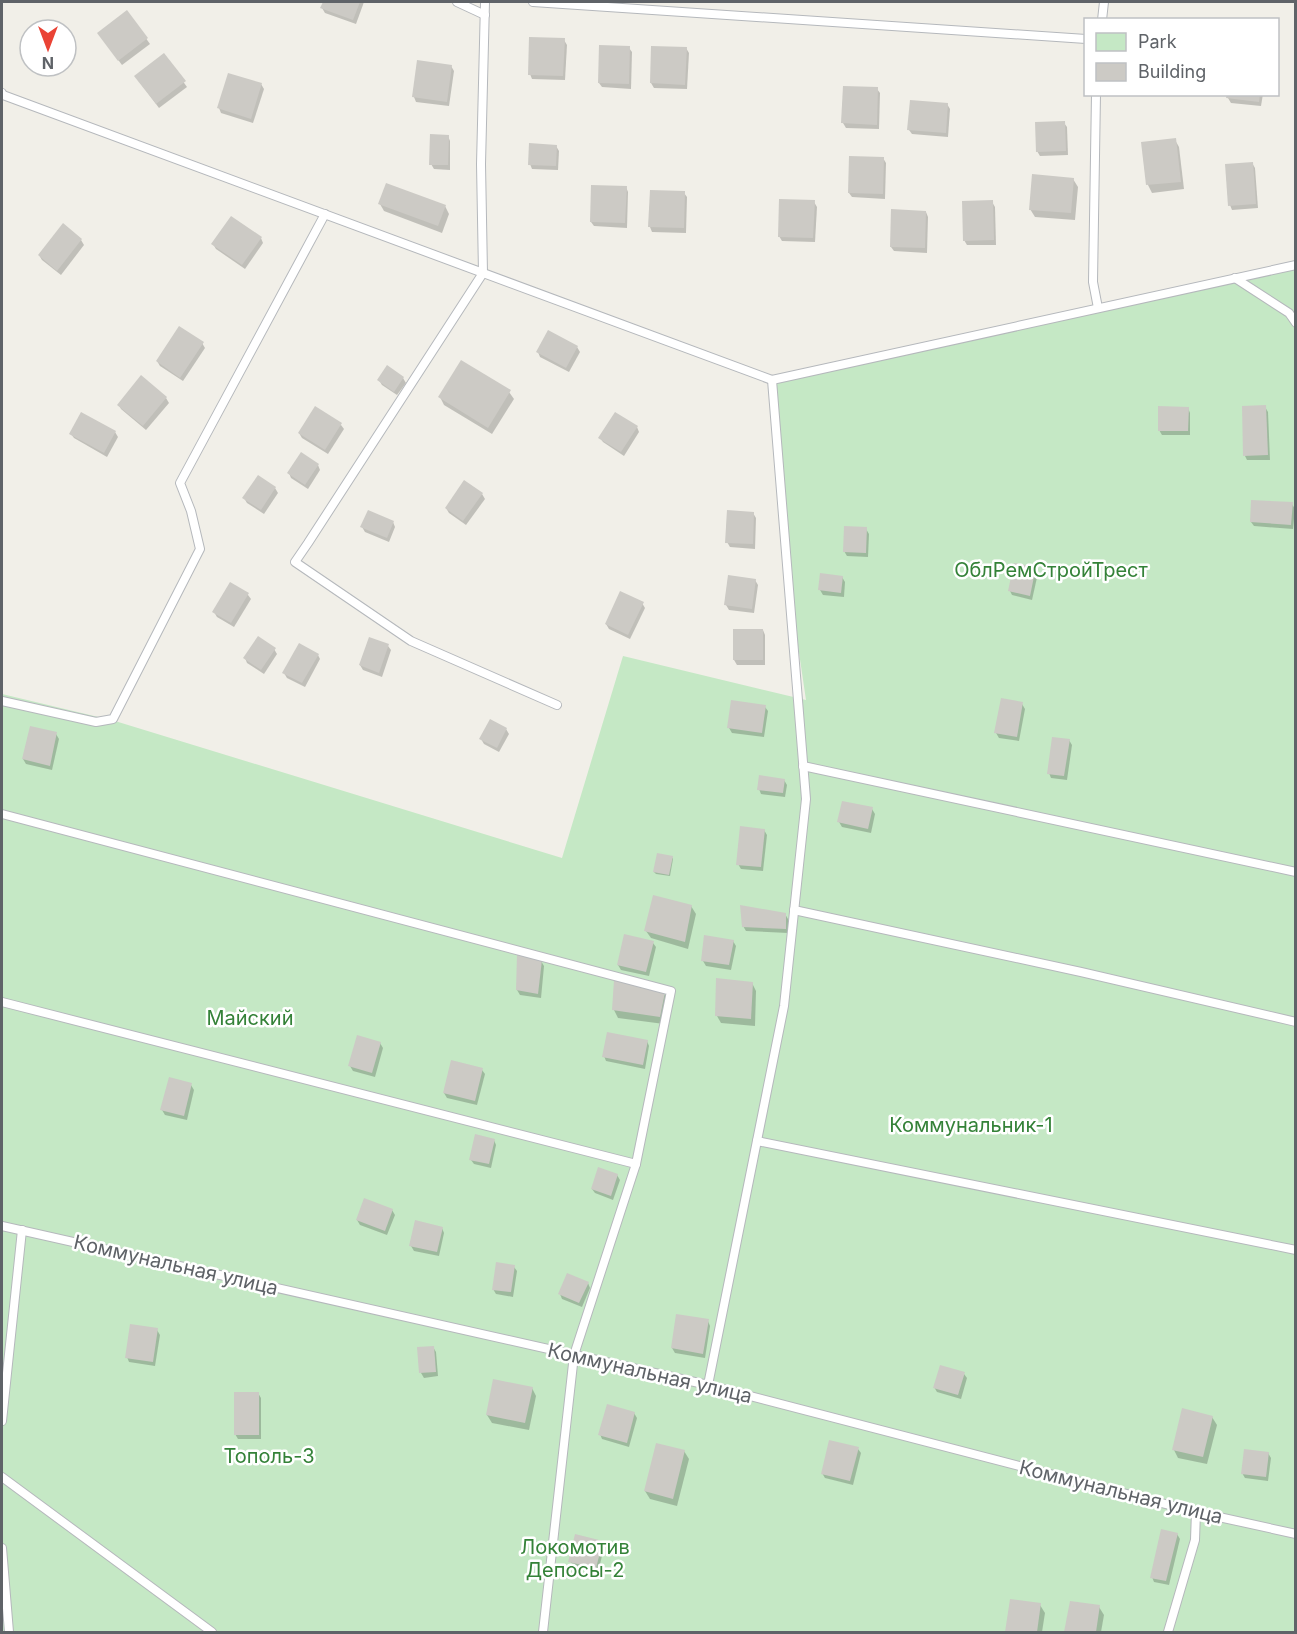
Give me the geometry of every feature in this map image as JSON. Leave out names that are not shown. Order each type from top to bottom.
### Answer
[{"type":"lane","points":[[457,2],[485,15]]},
{"type":"lane","points":[[485,2],[481,164],[483,273],[295,562],[411,641],[556,705]]},
{"type":"lane","points":[[533,2],[1084,39]]},
{"type":"lane","points":[[1102,18],[1104,2]]},
{"type":"lane","points":[[2,93],[772,380],[1296,264]]},
{"type":"lane","points":[[1096,96],[1093,282],[1098,308]]},
{"type":"lane","points":[[2,701],[96,722],[113,719],[200,549],[191,511],[180,483],[326,214]]},
{"type":"lane","points":[[1235,278],[1292,315],[1296,323]]},
{"type":"lane","points":[[708,1385],[784,1006],[806,799],[772,380]]},
{"type":"lane","points":[[803,766],[1296,872]]},
{"type":"lane","points":[[2,814],[671,991],[636,1164],[574,1355],[543,1632]]},
{"type":"lane","points":[[794,910],[1081,972],[1296,1022]]},
{"type":"lane","points":[[2,1002],[636,1164]]},
{"type":"lane","points":[[757,1141],[1296,1250]]},
{"type":"lane","name":"Коммунальная улица","points":[[2,1226],[708,1385],[1196,1512],[1296,1534]]},
{"type":"lane","points":[[2,1421],[22,1230]]},
{"type":"lane","points":[[2,1477],[212,1632]]},
{"type":"lane","points":[[1168,1632],[1195,1540],[1196,1512]]},
{"type":"lane","points":[[2,1548],[9,1632]]},
{"type":"green space","points":[[1295,265],[1295,1632],[2,1632],[2,694],[115,721],[562,858],[623,656],[806,700],[785,558],[772,380]]},
{"type":"building","points":[[323,2],[360,2],[353,20],[320,8]]},
{"type":"building","points":[[127,10],[148,38],[118,61],[97,33]]},
{"type":"building","points":[[529,37],[565,38],[563,76],[528,75]]},
{"type":"building","points":[[599,45],[630,46],[629,84],[598,83]]},
{"type":"building","points":[[651,46],[687,47],[685,85],[650,83]]},
{"type":"building","points":[[164,53],[186,81],[156,104],[134,76]]},
{"type":"building","points":[[417,60],[452,65],[447,102],[412,97]]},
{"type":"building","points":[[228,73],[262,83],[251,119],[217,108]]},
{"type":"building","points":[[843,86],[878,87],[877,125],[841,123]]},
{"type":"building","points":[[1226,96],[1260,96],[1259,102],[1226,98]]},
{"type":"building","points":[[910,100],[948,103],[946,133],[907,130]]},
{"type":"building","points":[[1065,121],[1066,151],[1036,152],[1035,122]]},
{"type":"building","points":[[430,134],[449,135],[448,165],[429,165]]},
{"type":"building","points":[[1176,138],[1181,182],[1146,185],[1141,142]]},
{"type":"building","points":[[529,143],[557,145],[556,166],[528,165]]},
{"type":"building","points":[[849,156],[884,157],[883,194],[848,193]]},
{"type":"building","points":[[1253,162],[1256,204],[1228,206],[1225,164]]},
{"type":"building","points":[[1032,174],[1074,178],[1071,213],[1029,210]]},
{"type":"building","points":[[386,183],[446,205],[438,226],[378,204]]},
{"type":"building","points":[[591,185],[627,186],[625,223],[590,222]]},
{"type":"building","points":[[650,190],[685,191],[684,228],[648,227]]},
{"type":"building","points":[[779,199],[815,200],[813,238],[778,237]]},
{"type":"building","points":[[993,200],[994,240],[963,241],[962,201]]},
{"type":"building","points":[[891,209],[926,211],[925,248],[890,247]]},
{"type":"building","points":[[231,216],[262,237],[242,265],[211,244]]},
{"type":"building","points":[[63,223],[82,239],[57,271],[38,255]]},
{"type":"building","points":[[179,326],[204,342],[180,378],[156,361]]},
{"type":"building","points":[[548,330],[578,346],[566,368],[536,352]]},
{"type":"building","points":[[461,360],[511,390],[488,428],[438,397]]},
{"type":"building","points":[[387,365],[404,377],[394,392],[377,380]]},
{"type":"building","points":[[141,375],[167,397],[143,426],[117,405]]},
{"type":"building","points":[[1266,405],[1268,455],[1243,456],[1242,406]]},
{"type":"building","points":[[315,406],[342,423],[325,450],[298,433]]},
{"type":"building","points":[[1158,406],[1189,407],[1188,431],[1158,431]]},
{"type":"building","points":[[81,412],[116,431],[104,453],[69,434]]},
{"type":"building","points":[[615,412],[638,426],[621,452],[598,438]]},
{"type":"building","points":[[301,452],[319,464],[305,485],[287,473]]},
{"type":"building","points":[[258,475],[276,487],[261,510],[242,498]]},
{"type":"building","points":[[464,480],[483,493],[463,521],[445,508]]},
{"type":"building","points":[[1251,500],[1293,502],[1291,525],[1250,522]]},
{"type":"building","points":[[368,510],[394,521],[387,538],[360,527]]},
{"type":"building","points":[[727,510],[754,512],[753,544],[725,543]]},
{"type":"building","points":[[844,526],[867,527],[866,553],[843,552]]},
{"type":"building","points":[[1014,563],[1036,567],[1030,596],[1008,591]]},
{"type":"building","points":[[820,573],[843,576],[841,593],[818,590]]},
{"type":"building","points":[[728,575],[756,579],[752,609],[724,605]]},
{"type":"building","points":[[230,582],[249,593],[231,623],[212,612]]},
{"type":"building","points":[[620,591],[644,602],[628,635],[605,624]]},
{"type":"building","points":[[733,629],[763,629],[763,660],[733,660]]},
{"type":"building","points":[[258,636],[276,648],[261,670],[243,658]]},
{"type":"building","points":[[369,637],[389,644],[379,673],[359,665]]},
{"type":"building","points":[[299,643],[319,654],[302,683],[282,673]]},
{"type":"building","points":[[1001,698],[1023,702],[1017,737],[994,733]]},
{"type":"building","points":[[731,700],[766,705],[762,733],[727,728]]},
{"type":"building","points":[[490,719],[507,728],[497,748],[479,739]]},
{"type":"building","points":[[30,726],[57,732],[50,766],[22,759]]},
{"type":"building","points":[[1052,737],[1070,739],[1064,776],[1047,774]]},
{"type":"building","points":[[759,775],[785,779],[783,793],[757,790]]},
{"type":"building","points":[[842,801],[873,807],[868,829],[837,822]]},
{"type":"building","points":[[740,826],[765,829],[761,867],[736,865]]},
{"type":"building","points":[[657,853],[673,856],[669,875],[653,872]]},
{"type":"building","points":[[653,895],[692,905],[685,942],[644,931]]},
{"type":"building","points":[[740,905],[786,913],[786,929],[742,927]]},
{"type":"building","points":[[624,934],[654,941],[646,972],[617,965]]},
{"type":"building","points":[[704,935],[734,940],[729,965],[701,961]]},
{"type":"building","points":[[517,954],[542,960],[538,994],[516,990]]},
{"type":"building","points":[[716,978],[753,982],[751,1019],[715,1016]]},
{"type":"building","points":[[614,980],[665,992],[660,1017],[612,1010]]},
{"type":"building","points":[[607,1032],[648,1040],[643,1065],[602,1057]]},
{"type":"building","points":[[357,1035],[381,1042],[372,1073],[348,1066]]},
{"type":"building","points":[[451,1060],[483,1068],[475,1101],[443,1093]]},
{"type":"building","points":[[169,1077],[192,1083],[184,1116],[160,1110]]},
{"type":"building","points":[[475,1134],[495,1139],[489,1164],[469,1160]]},
{"type":"building","points":[[598,1167],[618,1174],[611,1196],[591,1189]]},
{"type":"building","points":[[364,1198],[393,1209],[385,1231],[356,1220]]},
{"type":"building","points":[[415,1220],[443,1227],[437,1252],[409,1246]]},
{"type":"building","points":[[496,1262],[515,1265],[511,1292],[492,1290]]},
{"type":"building","points":[[567,1273],[589,1282],[579,1303],[558,1294]]},
{"type":"building","points":[[676,1314],[709,1319],[703,1354],[671,1348]]},
{"type":"building","points":[[130,1324],[158,1328],[153,1362],[125,1358]]},
{"type":"building","points":[[434,1346],[436,1372],[419,1373],[417,1347]]},
{"type":"building","points":[[940,1365],[965,1372],[958,1395],[933,1388]]},
{"type":"building","points":[[493,1379],[533,1387],[525,1423],[486,1415]]},
{"type":"building","points":[[234,1392],[259,1392],[259,1435],[234,1435]]},
{"type":"building","points":[[607,1404],[635,1412],[627,1443],[598,1435]]},
{"type":"building","points":[[1182,1408],[1213,1416],[1203,1457],[1172,1450]]},
{"type":"building","points":[[829,1440],[859,1447],[850,1481],[821,1474]]},
{"type":"building","points":[[656,1443],[685,1450],[673,1499],[644,1491]]},
{"type":"building","points":[[1244,1449],[1269,1452],[1266,1477],[1241,1474]]},
{"type":"building","points":[[1161,1529],[1178,1533],[1166,1581],[1150,1578]]},
{"type":"building","points":[[575,1534],[603,1541],[596,1568],[568,1562]]},
{"type":"building","points":[[1010,1599],[1041,1603],[1037,1632],[1005,1632]]},
{"type":"building","points":[[1070,1601],[1100,1605],[1096,1632],[1064,1632]]},
{"type":"park label","name":"ОблРемСтройТрест","points":[[1051,570]]},
{"type":"park label","name":"Майский","points":[[250,1018]]},
{"type":"park label","name":"Коммунальник-1","points":[[971,1125]]},
{"type":"park label","name":"Тополь-3","points":[[269,1456]]},
{"type":"park label","name":"Локомотив Депосы-2","points":[[575,1558]]}]
